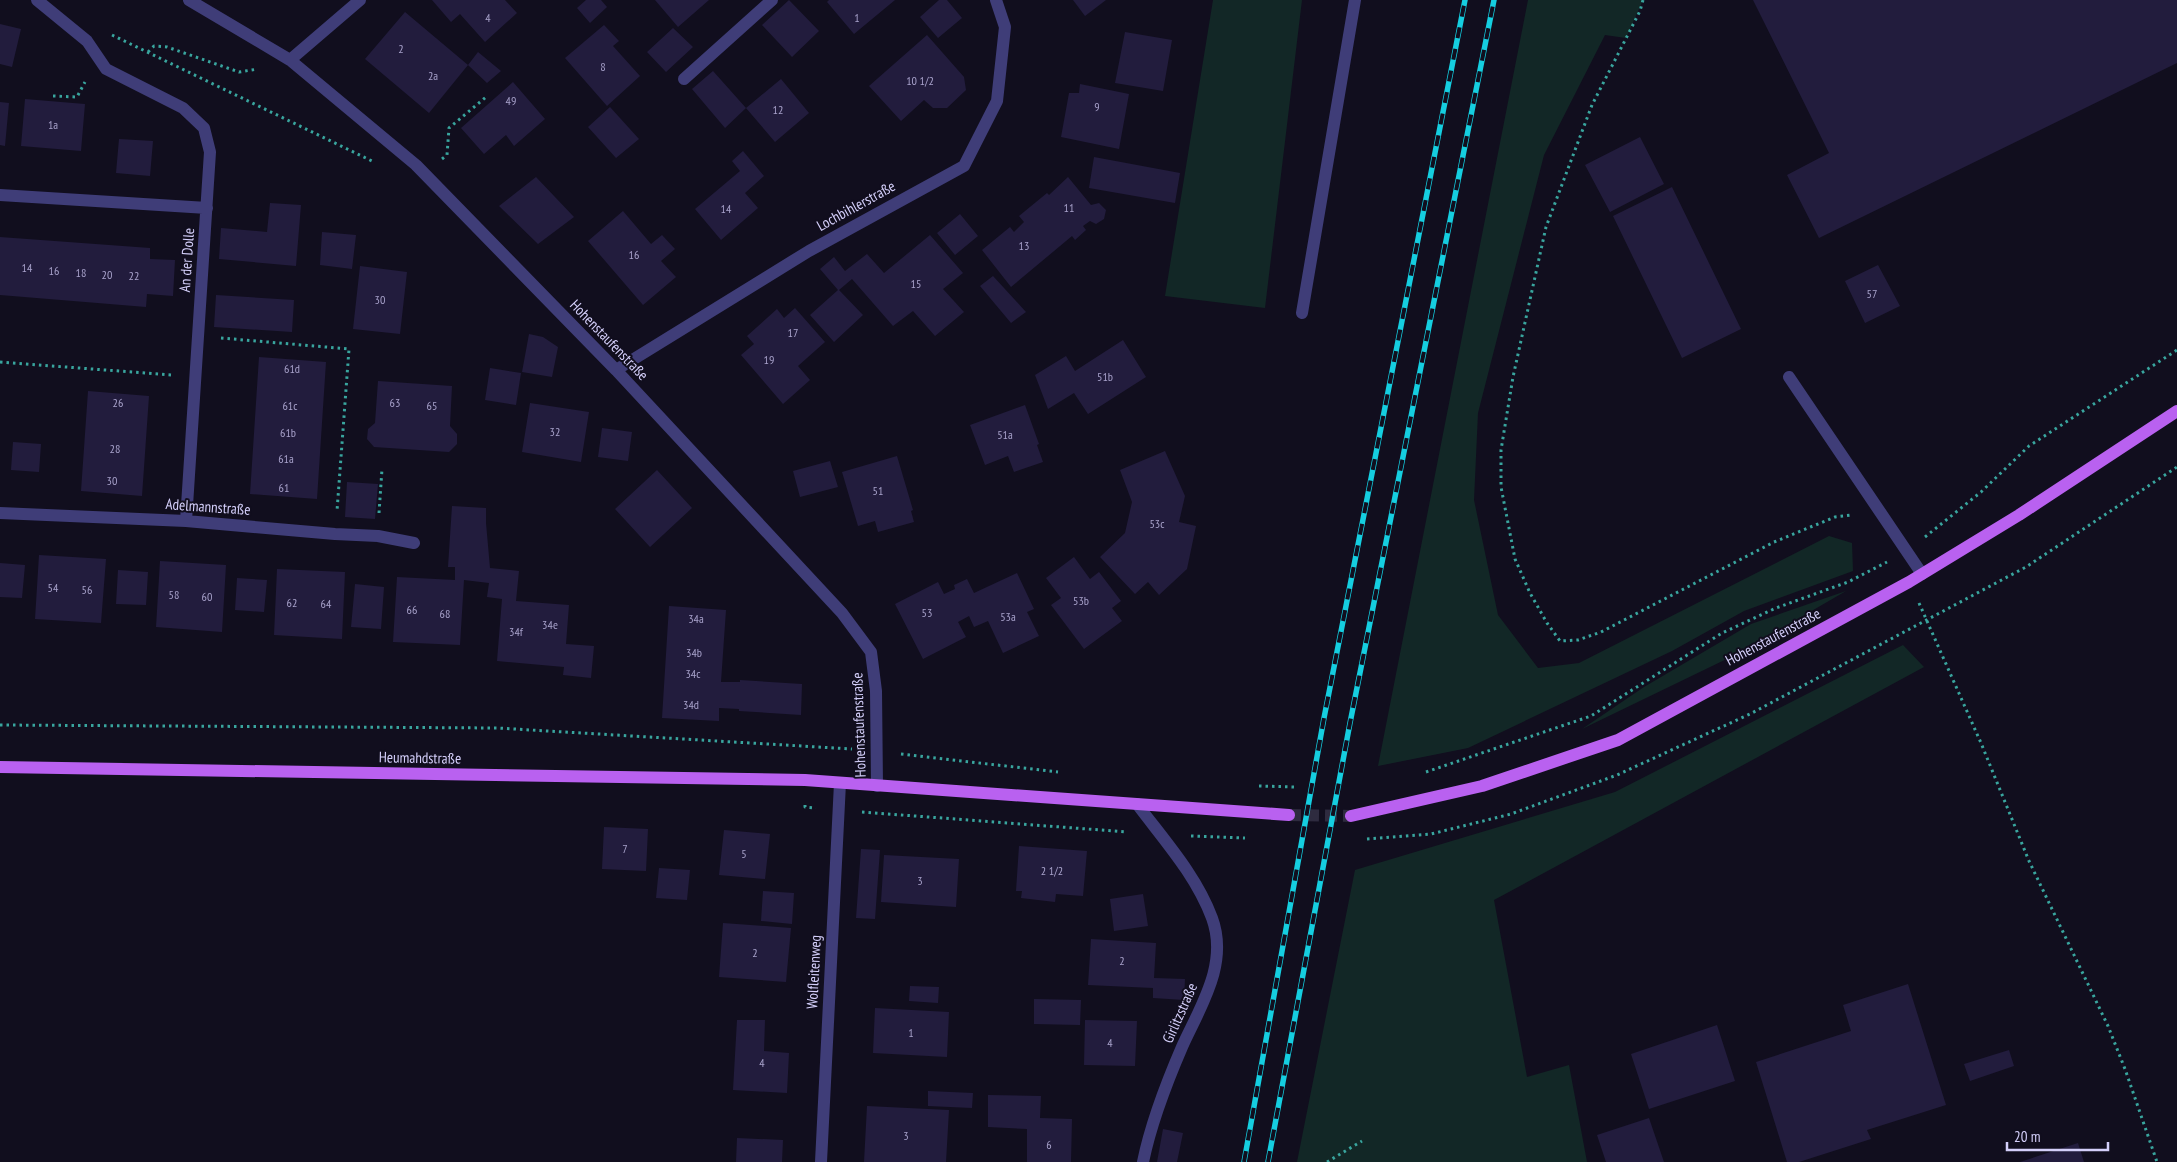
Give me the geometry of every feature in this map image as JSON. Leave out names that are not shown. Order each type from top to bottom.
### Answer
[{"type":"main road","name":"Hohenstaufenstraße","points":[[1351,816],[1482,786],[1618,740],[1909,582],[2019,515],[2177,411]]},
{"type":"main road","name":"Heumahdstraße","points":[[0,766],[805,780],[840,783]]},
{"type":"main road","name":"Hohenstaufenstraße","points":[[840,783],[1289,815]]},
{"type":"street","points":[[37,0],[87,41],[106,69],[183,108],[204,128],[210,152],[207,208]]},
{"type":"street","name":"Hohenstaufenstraße","points":[[189,0],[290,60],[420,169],[616,370],[842,613],[871,652],[876,691],[877,786]]},
{"type":"street","points":[[290,60],[360,0]]},
{"type":"street","points":[[684,79],[772,0]]},
{"type":"street","name":"Lochbihlerstraße","points":[[616,370],[809,251],[964,166],[998,101],[1004,27],[996,0]]},
{"type":"street","points":[[1302,313],[1355,0]]},
{"type":"street","name":"An der Dolle","points":[[0,195],[207,208],[194,377],[186,521]]},
{"type":"street","points":[[1788,377],[1922,574]]},
{"type":"street","name":"Adelmannstraße","points":[[0,513],[186,521],[378,536],[414,543]]},
{"type":"street","name":"Wolfleitenweg","points":[[821,1162],[840,783]]},
{"type":"street","name":"Girlitzstraße","points":[[1136,804],[1178,857],[1199,890],[1212,920],[1217,954],[1208,994],[1183,1046],[1162,1098],[1143,1162]]},
{"type":"path","points":[[1643,0],[1640,11],[1592,105],[1546,227],[1508,402],[1501,450],[1501,487],[1515,559],[1530,593],[1560,641],[1578,640],[1601,632],[1774,542],[1835,517],[1878,511]]},
{"type":"path","points":[[104,30],[368,160],[420,169],[447,155],[449,128],[486,97]]},
{"type":"path","points":[[148,52],[154,46],[167,48],[239,72],[258,69]]},
{"type":"path","points":[[53,96],[77,97],[98,58]]},
{"type":"path","points":[[198,336],[349,349],[335,534]]},
{"type":"path","points":[[1418,775],[1591,716],[1697,648],[1731,629],[1776,608],[1848,582],[1907,551],[1981,492],[2029,446],[2177,350]]},
{"type":"path","points":[[0,362],[194,377]]},
{"type":"path","points":[[1360,840],[1431,834],[1510,814],[1617,775],[1750,714],[2026,567],[2177,467]]},
{"type":"path","points":[[378,536],[382,469]]},
{"type":"path","points":[[1909,582],[1981,743],[2028,861],[2108,1026],[2125,1069],[2156,1162]]},
{"type":"path","points":[[0,725],[497,728],[877,751],[1063,772]]},
{"type":"path","points":[[805,780],[805,807],[1160,834],[1252,839]]},
{"type":"path","points":[[1250,786],[1296,787]]},
{"type":"path","points":[[1327,1162],[1362,1141]]},
{"type":"green space","points":[[1213,0],[1302,0],[1265,308],[1165,296]]},
{"type":"green space","points":[[1528,0],[1643,0],[1626,38],[1605,35],[1544,155],[1478,413],[1474,500],[1498,615],[1538,668],[1579,663],[1829,536],[1852,543],[1853,571],[1744,611],[1672,651],[1468,748],[1378,766]]},
{"type":"green space","points":[[1846,591],[1739,653],[1582,729],[1644,687],[1751,624]]},
{"type":"green space","points":[[1903,645],[1924,667],[1494,900],[1527,1077],[1569,1065],[1587,1162],[1297,1162],[1355,870],[1615,792]]},
{"type":"building","points":[[432,0],[505,0],[517,13],[485,42],[460,14],[451,22]]},
{"type":"building","points":[[586,0],[601,0],[607,7],[590,23],[577,8]]},
{"type":"building","points":[[655,0],[709,0],[678,27]]},
{"type":"building","points":[[789,0],[819,31],[792,57],[762,25]]},
{"type":"building","points":[[829,0],[895,0],[854,34],[827,2]]},
{"type":"building","points":[[939,0],[947,0],[962,18],[938,38],[920,17]]},
{"type":"building","points":[[1073,0],[1106,0],[1085,16]]},
{"type":"building","points":[[1753,0],[2177,0],[2177,63],[1819,238],[1787,175],[1829,153]]},
{"type":"building","points":[[405,12],[468,65],[429,113],[365,59]]},
{"type":"building","points":[[0,24],[21,29],[12,67],[0,64]]},
{"type":"building","points":[[604,25],[619,41],[613,46],[640,76],[607,106],[565,58]]},
{"type":"building","points":[[673,28],[693,47],[666,72],[647,52]]},
{"type":"building","points":[[1125,32],[1172,40],[1163,91],[1115,83]]},
{"type":"building","points":[[927,35],[964,77],[966,90],[947,108],[933,108],[924,100],[901,121],[869,86]]},
{"type":"building","points":[[478,52],[501,71],[487,83],[468,65]]},
{"type":"building","points":[[713,71],[746,108],[725,128],[692,89]]},
{"type":"building","points":[[781,79],[809,113],[775,142],[746,108]]},
{"type":"building","points":[[513,82],[545,119],[514,146],[506,135],[484,154],[461,128]]},
{"type":"building","points":[[1080,84],[1129,94],[1119,149],[1061,137],[1069,93],[1079,93]]},
{"type":"building","points":[[25,99],[85,104],[81,151],[21,146]]},
{"type":"building","points":[[0,102],[9,103],[5,146],[0,145]]},
{"type":"building","points":[[610,107],[639,139],[616,158],[588,127]]},
{"type":"building","points":[[1640,137],[1664,184],[1610,212],[1585,165]]},
{"type":"building","points":[[119,139],[153,141],[150,176],[116,173]]},
{"type":"building","points":[[743,151],[764,176],[745,193],[758,208],[721,240],[695,209],[740,171],[732,161]]},
{"type":"building","points":[[1094,157],[1180,173],[1175,203],[1089,188]]},
{"type":"building","points":[[536,177],[574,217],[538,244],[499,206]]},
{"type":"building","points":[[1068,177],[1091,205],[1099,203],[1106,210],[1104,219],[1096,224],[1090,221],[1083,226],[1086,230],[1075,240],[1072,236],[1011,287],[982,250],[1010,227],[1014,232],[1024,222],[1019,216],[1047,193],[1049,195]]},
{"type":"building","points":[[1672,187],[1741,329],[1682,358],[1613,216]]},
{"type":"building","points":[[270,203],[301,205],[296,266],[219,259],[221,228],[267,232]]},
{"type":"building","points":[[623,211],[651,244],[662,235],[675,249],[661,261],[676,277],[643,305],[588,241]]},
{"type":"building","points":[[960,214],[978,236],[955,255],[937,233]]},
{"type":"building","points":[[322,232],[356,235],[352,269],[320,265]]},
{"type":"building","points":[[930,235],[963,273],[943,289],[964,312],[935,336],[913,311],[893,326],[852,279],[839,290],[863,315],[834,342],[810,315],[838,290],[820,269],[834,257],[845,271],[867,254],[884,273]]},
{"type":"building","points":[[0,237],[150,248],[150,259],[175,260],[173,296],[147,294],[146,307],[0,295]]},
{"type":"building","points":[[1878,265],[1900,306],[1865,323],[1845,281]]},
{"type":"building","points":[[360,266],[407,272],[400,334],[353,329]]},
{"type":"building","points":[[993,276],[1026,312],[1011,323],[980,286]]},
{"type":"building","points":[[216,295],[294,300],[292,332],[214,327]]},
{"type":"building","points":[[795,308],[825,342],[798,366],[810,380],[783,404],[741,355],[754,344],[747,336],[777,309],[784,318]]},
{"type":"building","points":[[529,334],[543,337],[558,347],[552,377],[522,372]]},
{"type":"building","points":[[1123,340],[1146,377],[1088,414],[1074,393],[1048,409],[1035,375],[1066,356],[1075,371]]},
{"type":"building","points":[[259,357],[326,362],[317,499],[250,494]]},
{"type":"building","points":[[490,368],[521,373],[516,405],[485,400]]},
{"type":"building","points":[[378,381],[452,386],[450,426],[457,434],[457,444],[449,452],[374,447],[367,439],[368,429],[375,423]]},
{"type":"building","points":[[88,391],[149,396],[142,496],[81,491]]},
{"type":"building","points":[[530,403],[589,412],[581,462],[522,452]]},
{"type":"building","points":[[1025,405],[1039,444],[1037,445],[1043,462],[1014,472],[1008,456],[985,465],[970,425]]},
{"type":"building","points":[[602,428],[632,432],[628,461],[598,457]]},
{"type":"building","points":[[13,442],[41,444],[39,472],[11,470]]},
{"type":"building","points":[[1165,451],[1185,496],[1179,522],[1196,526],[1187,569],[1159,595],[1148,582],[1135,594],[1100,557],[1125,533],[1132,502],[1120,470]]},
{"type":"building","points":[[897,456],[913,510],[911,511],[914,522],[878,532],[875,521],[858,526],[842,472]]},
{"type":"building","points":[[830,461],[838,487],[800,497],[793,471]]},
{"type":"building","points":[[657,470],[692,508],[650,547],[615,509]]},
{"type":"building","points":[[347,482],[378,484],[375,519],[345,517]]},
{"type":"building","points":[[452,506],[486,508],[490,568],[519,571],[516,601],[569,605],[566,644],[594,646],[591,678],[563,675],[564,667],[497,661],[502,599],[487,597],[489,583],[464,580],[460,645],[393,642],[397,577],[455,580],[455,567],[448,567]]},
{"type":"building","points":[[39,555],[106,559],[101,623],[35,619]]},
{"type":"building","points":[[1074,557],[1090,579],[1099,572],[1121,601],[1112,608],[1122,621],[1084,649],[1051,605],[1061,598],[1046,578]]},
{"type":"building","points":[[160,561],[226,565],[222,632],[156,627]]},
{"type":"building","points":[[0,563],[25,565],[22,598],[0,597]]},
{"type":"building","points":[[277,569],[345,572],[342,639],[274,635]]},
{"type":"building","points":[[118,570],[148,572],[146,605],[116,604]]},
{"type":"building","points":[[1017,573],[1034,609],[1027,612],[1039,636],[1003,653],[988,621],[974,627],[969,616],[958,622],[966,637],[923,659],[895,604],[938,582],[944,594],[955,589],[954,585],[967,579],[974,593]]},
{"type":"building","points":[[237,578],[267,580],[264,612],[235,610]]},
{"type":"building","points":[[355,584],[384,587],[381,629],[351,627]]},
{"type":"building","points":[[669,606],[726,610],[721,682],[740,682],[740,680],[802,684],[801,715],[719,708],[719,721],[662,718]]},
{"type":"building","points":[[604,827],[648,829],[646,871],[602,869]]},
{"type":"building","points":[[724,830],[770,834],[765,879],[719,875]]},
{"type":"building","points":[[1019,846],[1087,851],[1083,896],[1056,894],[1055,902],[1021,898],[1022,891],[1016,891]]},
{"type":"building","points":[[861,849],[880,850],[875,919],[856,918]]},
{"type":"building","points":[[884,855],[959,859],[956,907],[881,902]]},
{"type":"building","points":[[659,868],[690,870],[687,900],[656,898]]},
{"type":"building","points":[[763,891],[794,893],[792,924],[761,921]]},
{"type":"building","points":[[1143,894],[1148,926],[1114,931],[1110,899]]},
{"type":"building","points":[[723,923],[791,928],[786,982],[719,977]]},
{"type":"building","points":[[1091,939],[1156,943],[1154,978],[1185,979],[1184,1000],[1153,998],[1153,988],[1088,985]]},
{"type":"building","points":[[1908,984],[1946,1105],[1867,1130],[1871,1139],[1799,1162],[1787,1162],[1756,1062],[1851,1031],[1843,1005]]},
{"type":"building","points":[[910,986],[939,987],[938,1003],[909,1001]]},
{"type":"building","points":[[1034,999],[1081,1000],[1080,1025],[1034,1024]]},
{"type":"building","points":[[875,1008],[949,1012],[947,1057],[873,1053]]},
{"type":"building","points":[[737,1020],[765,1020],[764,1051],[789,1053],[787,1093],[733,1090]]},
{"type":"building","points":[[1085,1020],[1137,1021],[1135,1066],[1084,1065]]},
{"type":"building","points":[[1717,1025],[1735,1081],[1649,1109],[1631,1054]]},
{"type":"building","points":[[2009,1050],[2014,1066],[1970,1081],[1964,1064]]},
{"type":"building","points":[[928,1091],[973,1093],[972,1108],[928,1106]]},
{"type":"building","points":[[988,1095],[1041,1096],[1040,1118],[1072,1119],[1071,1162],[1027,1162],[1027,1129],[988,1127]]},
{"type":"building","points":[[867,1106],[949,1110],[946,1162],[864,1162]]},
{"type":"building","points":[[1649,1118],[1664,1162],[1606,1162],[1597,1135]]},
{"type":"building","points":[[1163,1129],[1183,1133],[1177,1162],[1157,1162]]},
{"type":"building","points":[[737,1138],[783,1140],[782,1162],[736,1162]]},
{"type":"building","points":[[2078,1143],[2084,1162],[2020,1162]]},
{"type":"tunnel","points":[[1289,815],[1351,816]]},
{"type":"railway","points":[[1244,1162],[1324,718],[1465,0]]},
{"type":"railway","points":[[1268,1162],[1350,723],[1494,0]]}]
